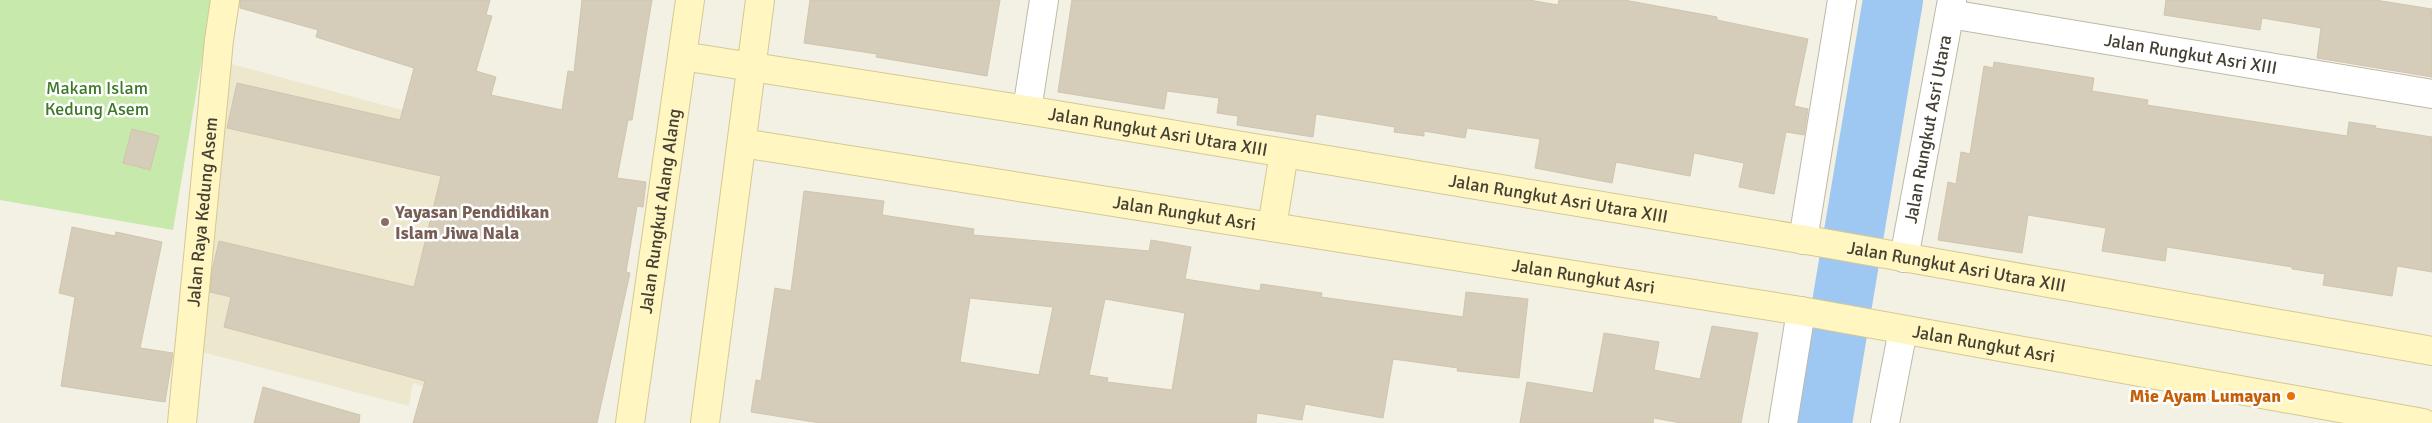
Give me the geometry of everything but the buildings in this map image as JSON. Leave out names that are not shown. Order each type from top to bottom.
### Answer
[{"type":"street","name":"Jalan Raya Kedung Asem","points":[[182,423],[218,50],[225,0]]},
{"type":"street","name":"Jalan Rungkut Alang Alang","points":[[630,423],[690,0]]},
{"type":"street","points":[[705,423],[753,66],[760,0]]},
{"type":"street","points":[[1027,110],[1044,0]]},
{"type":"street","points":[[1811,241],[1842,0]]},
{"type":"street","name":"Jalan Rungkut Asri XIII","points":[[1951,7],[2432,94]]},
{"type":"street","name":"Jalan Rungkut Asri Utara","points":[[1895,256],[1951,7]]},
{"type":"street","name":"Jalan Rungkut Asri Utara XIII","points":[[682,56],[1027,110],[1811,241],[2432,351]]},
{"type":"street","name":"Jalan Rungkut Asri","points":[[742,143],[1807,312],[2423,423]]},
{"type":"street","points":[[1272,227],[1284,153]]},
{"type":"street","points":[[1783,423],[1807,312]]},
{"type":"street","points":[[1885,423],[1891,327]]},
{"type":"shaded area","name":"Yayasan Pendidikan Islam Jiwa Nala","points":[[224,62],[561,153],[521,423],[413,383],[409,406],[198,351]]},
{"type":"green space","name":"Makam Islam Kedung Asem","points":[[0,0],[212,0],[173,230],[0,200]]},
{"type":"waterway","points":[[1822,423],[1893,0]]},
{"type":"place","name":"Yayasan Pendidikan Islam Jiwa Nala","points":[[385,222]]},
{"type":"place","name":"Mie Ayam Lumayan","points":[[2291,396]]}]
